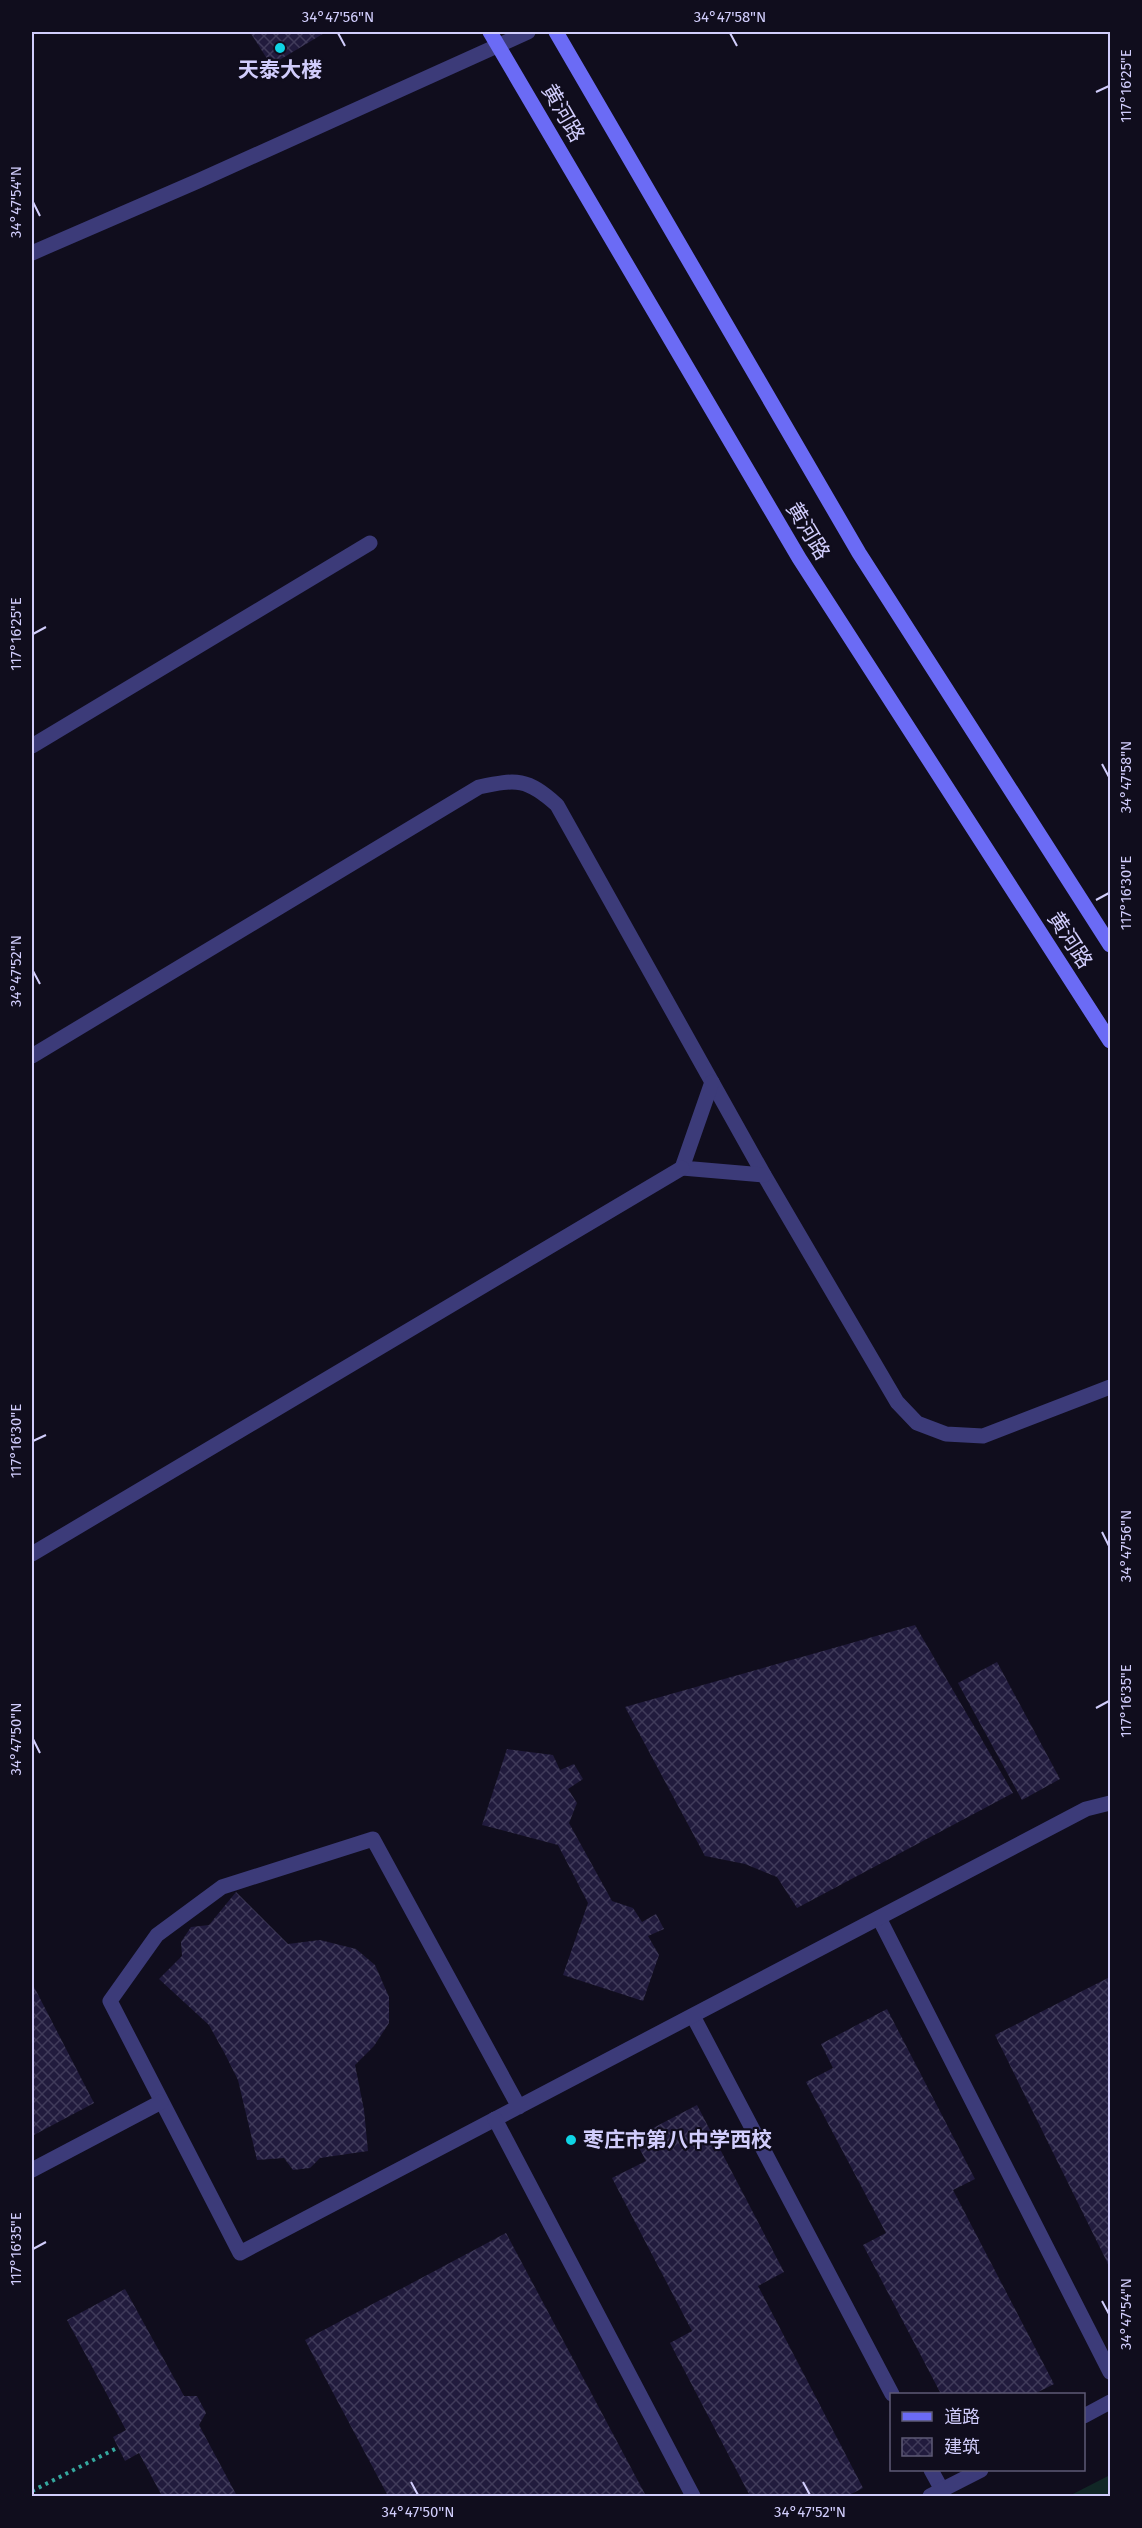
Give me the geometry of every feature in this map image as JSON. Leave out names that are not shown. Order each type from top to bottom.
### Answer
[{"type":"main road","name":"黄河路","points":[[490,32],[799,558],[1110,1041]]},
{"type":"main road","name":"黄河路","points":[[556,32],[859,553],[1110,945]]},
{"type":"street","points":[[32,253],[528,32]]},
{"type":"street","points":[[32,746],[370,543]]},
{"type":"street","points":[[32,1056],[479,787],[510,780],[537,787],[557,805],[764,1175],[897,1402],[917,1423],[946,1434],[983,1436],[1110,1387]]},
{"type":"street","points":[[682,1168],[712,1082]]},
{"type":"street","points":[[32,1554],[682,1168],[764,1175]]},
{"type":"street","points":[[519,2107],[373,1839],[222,1887],[157,1935],[110,2001],[240,2253],[693,2016],[1086,1809],[1110,1803]]},
{"type":"street","points":[[879,1918],[1110,2372]]},
{"type":"street","points":[[693,2016],[891,2393]]},
{"type":"street","points":[[32,2170],[161,2102]]},
{"type":"street","points":[[495,2119],[693,2496]]},
{"type":"street","points":[[1085,2415],[1110,2402]]},
{"type":"street","points":[[931,2471],[936,2493],[977,2471]]},
{"type":"path","points":[[32,2491],[119,2447]]},
{"type":"green space","points":[[1110,2475],[1110,2496],[1069,2496]]},
{"type":"building","name":"天泰大楼","points":[[250,32],[326,32],[271,65]]},
{"type":"building","points":[[915,1625],[1013,1793],[797,1908],[777,1877],[745,1864],[705,1856],[625,1707]]},
{"type":"building","points":[[997,1662],[1060,1779],[1022,1800],[958,1683]]},
{"type":"building","points":[[507,1749],[553,1755],[560,1770],[574,1764],[583,1779],[568,1789],[577,1803],[569,1823],[612,1901],[633,1908],[642,1922],[656,1914],[664,1929],[648,1936],[659,1955],[643,2001],[563,1975],[588,1903],[558,1845],[482,1825]]},
{"type":"building","points":[[236,1892],[288,1944],[320,1940],[356,1949],[375,1965],[389,1997],[389,2023],[374,2046],[355,2065],[364,2110],[368,2151],[320,2158],[310,2168],[293,2170],[284,2158],[257,2160],[238,2080],[225,2054],[209,2025],[159,1979],[182,1956],[181,1942],[191,1927],[209,1925]]},
{"type":"building","points":[[1110,1977],[1110,2268],[995,2035]]},
{"type":"building","points":[[32,1983],[94,2103],[32,2136]]},
{"type":"building","points":[[887,2009],[975,2179],[953,2190],[1054,2384],[1036,2393],[940,2393],[863,2245],[886,2233],[806,2082],[833,2068],[821,2044]]},
{"type":"building","points":[[697,2105],[784,2272],[758,2286],[863,2488],[847,2496],[750,2496],[670,2343],[692,2331],[612,2178],[646,2161],[634,2138]]},
{"type":"building","points":[[506,2233],[646,2496],[388,2496],[305,2340]]},
{"type":"building","points":[[125,2289],[184,2396],[197,2396],[206,2413],[199,2425],[237,2496],[162,2496],[139,2453],[125,2461],[113,2437],[126,2430],[67,2320]]},
{"type":"place","name":"天泰大楼","points":[[280,48]]},
{"type":"place","name":"枣庄市第八中学西校","points":[[571,2140]]}]
